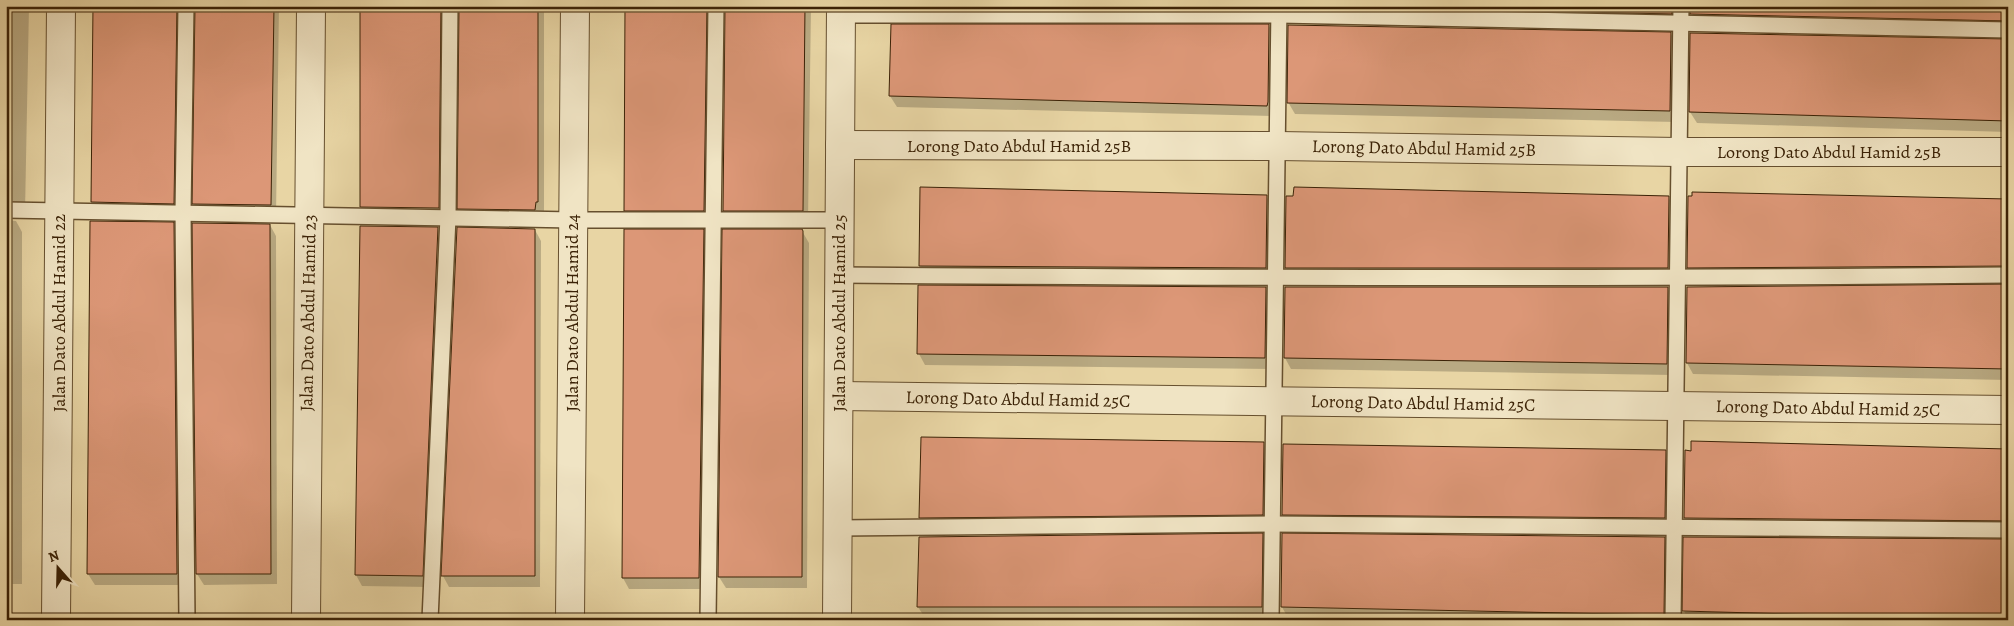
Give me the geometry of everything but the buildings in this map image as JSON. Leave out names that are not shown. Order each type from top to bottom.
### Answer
[{"type":"street","name":"Jalan Dato Abdul Hamid 22","points":[[56,620],[61,6]]},
{"type":"street","name":"Jalan Dato Abdul Hamid 23","points":[[306,620],[311,6]]},
{"type":"street","name":"Jalan Dato Abdul Hamid 24","points":[[570,620],[575,6]]},
{"type":"street","name":"Jalan Dato Abdul Hamid 25","points":[[837,620],[841,11]]},
{"type":"street","name":"Lorong Dato Abdul Hamid 25B","points":[[840,146],[1278,146],[1679,152],[2008,152]]},
{"type":"street","name":"Lorong Dato Abdul Hamid 25C","points":[[839,396],[2008,410]]},
{"type":"lane","points":[[186,6],[183,212],[187,620]]},
{"type":"lane","points":[[430,620],[448,217],[450,6]]},
{"type":"lane","points":[[708,620],[716,6]]},
{"type":"lane","points":[[1673,620],[1681,6]]},
{"type":"lane","points":[[841,11],[1279,11],[1681,24],[2008,30]]},
{"type":"lane","points":[[1271,620],[1279,11]]},
{"type":"lane","points":[[6,210],[573,220],[840,220]]},
{"type":"lane","points":[[839,275],[1677,279],[2008,275]]},
{"type":"lane","points":[[838,528],[1272,524],[2008,530]]}]
